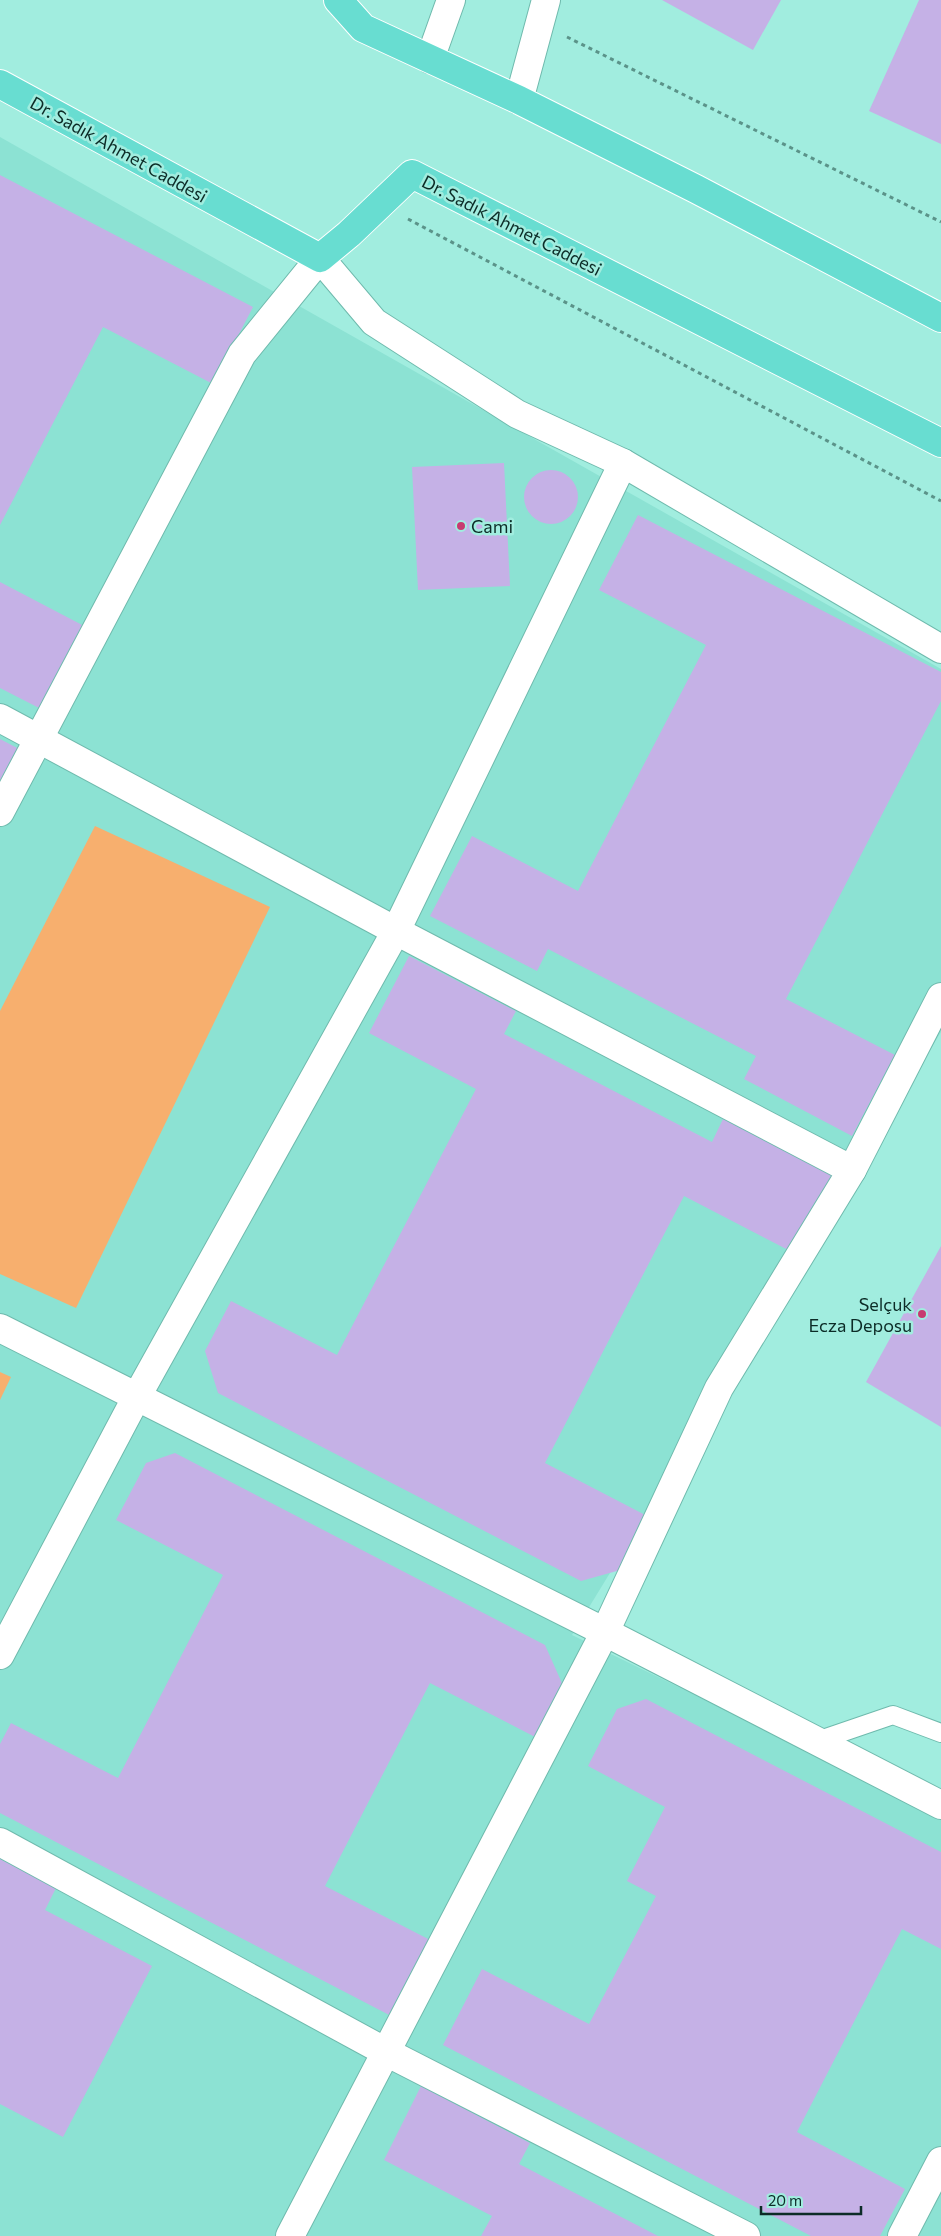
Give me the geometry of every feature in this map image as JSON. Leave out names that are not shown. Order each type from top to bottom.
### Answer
[{"type":"main road","points":[[338,0],[363,28],[519,100],[696,189],[941,318]]},
{"type":"main road","name":"Dr. Sadık Ahmet Caddesi","points":[[0,84],[320,258],[349,234],[412,174],[941,443]]},
{"type":"street","points":[[430,59],[451,0]]},
{"type":"street","points":[[519,100],[546,0]]},
{"type":"street","points":[[0,812],[242,354],[320,258],[374,322],[517,414],[623,463],[941,649]]},
{"type":"street","points":[[0,1655],[136,1398],[396,931],[623,463]]},
{"type":"street","points":[[0,718],[396,931],[852,1170]]},
{"type":"street","points":[[290,2236],[605,1632],[720,1388],[852,1170],[941,997]]},
{"type":"street","points":[[0,1328],[605,1632],[941,1805]]},
{"type":"street","points":[[0,1842],[386,2052],[746,2236]]},
{"type":"street","points":[[902,2236],[941,2162]]},
{"type":"lane","points":[[817,1741],[893,1715],[941,1733]]},
{"type":"path","points":[[563,35],[941,222]]},
{"type":"path","points":[[379,204],[941,500]]},
{"type":"shaded area","points":[[0,137],[941,669],[941,1032],[572,1635],[941,1815],[941,2236],[0,2236]]},
{"type":"shaded area","points":[[95,826],[270,907],[76,1308],[0,1274],[0,1011]]},
{"type":"shaded area","points":[[0,1372],[11,1377],[0,1400]]},
{"type":"building","points":[[662,0],[781,0],[753,50]]},
{"type":"building","points":[[919,0],[941,0],[941,144],[869,111]]},
{"type":"building","points":[[0,175],[253,307],[213,384],[103,327],[0,525]]},
{"type":"building","name":"Cami","points":[[504,463],[510,586],[418,590],[412,467]]},
{"type":"building","points":[[551,470],[561,472],[570,478],[576,487],[578,497],[576,507],[570,516],[561,522],[551,524],[541,522],[532,516],[526,507],[524,497],[526,487],[532,478],[541,472]]},
{"type":"building","points":[[638,515],[941,672],[941,701],[786,999],[895,1055],[852,1136],[744,1079],[756,1056],[548,949],[537,971],[430,916],[472,836],[578,891],[706,645],[599,590]]},
{"type":"building","points":[[0,582],[86,627],[43,710],[0,688]]},
{"type":"building","points":[[0,739],[21,750],[0,791]]},
{"type":"building","points":[[409,956],[516,1011],[504,1034],[712,1142],[723,1119],[832,1175],[792,1252],[684,1196],[545,1463],[651,1518],[624,1569],[581,1581],[218,1393],[205,1351],[231,1301],[337,1355],[476,1089],[369,1033]]},
{"type":"building","name":"Selçuk Ecza Deposu","points":[[941,1246],[941,1427],[866,1382]]},
{"type":"building","points":[[175,1453],[545,1645],[565,1690],[539,1739],[430,1683],[325,1886],[434,1942],[395,2018],[0,1813],[0,1744],[11,1723],[118,1778],[223,1575],[116,1520],[146,1463]]},
{"type":"building","points":[[646,1699],[941,1852],[941,1949],[902,1929],[797,2132],[905,2189],[880,2236],[811,2236],[443,2045],[482,1969],[589,2024],[656,1896],[627,1881],[665,1807],[588,1766],[617,1709]]},
{"type":"building","points":[[0,1859],[56,1888],[45,1910],[152,1966],[63,2137],[0,2104]]},
{"type":"building","points":[[421,2086],[530,2143],[519,2164],[658,2236],[481,2236],[492,2216],[384,2160]]},
{"type":"place","name":"Cami","points":[[461,526]]},
{"type":"place","name":"Selçuk Ecza Deposu","points":[[922,1314]]}]
